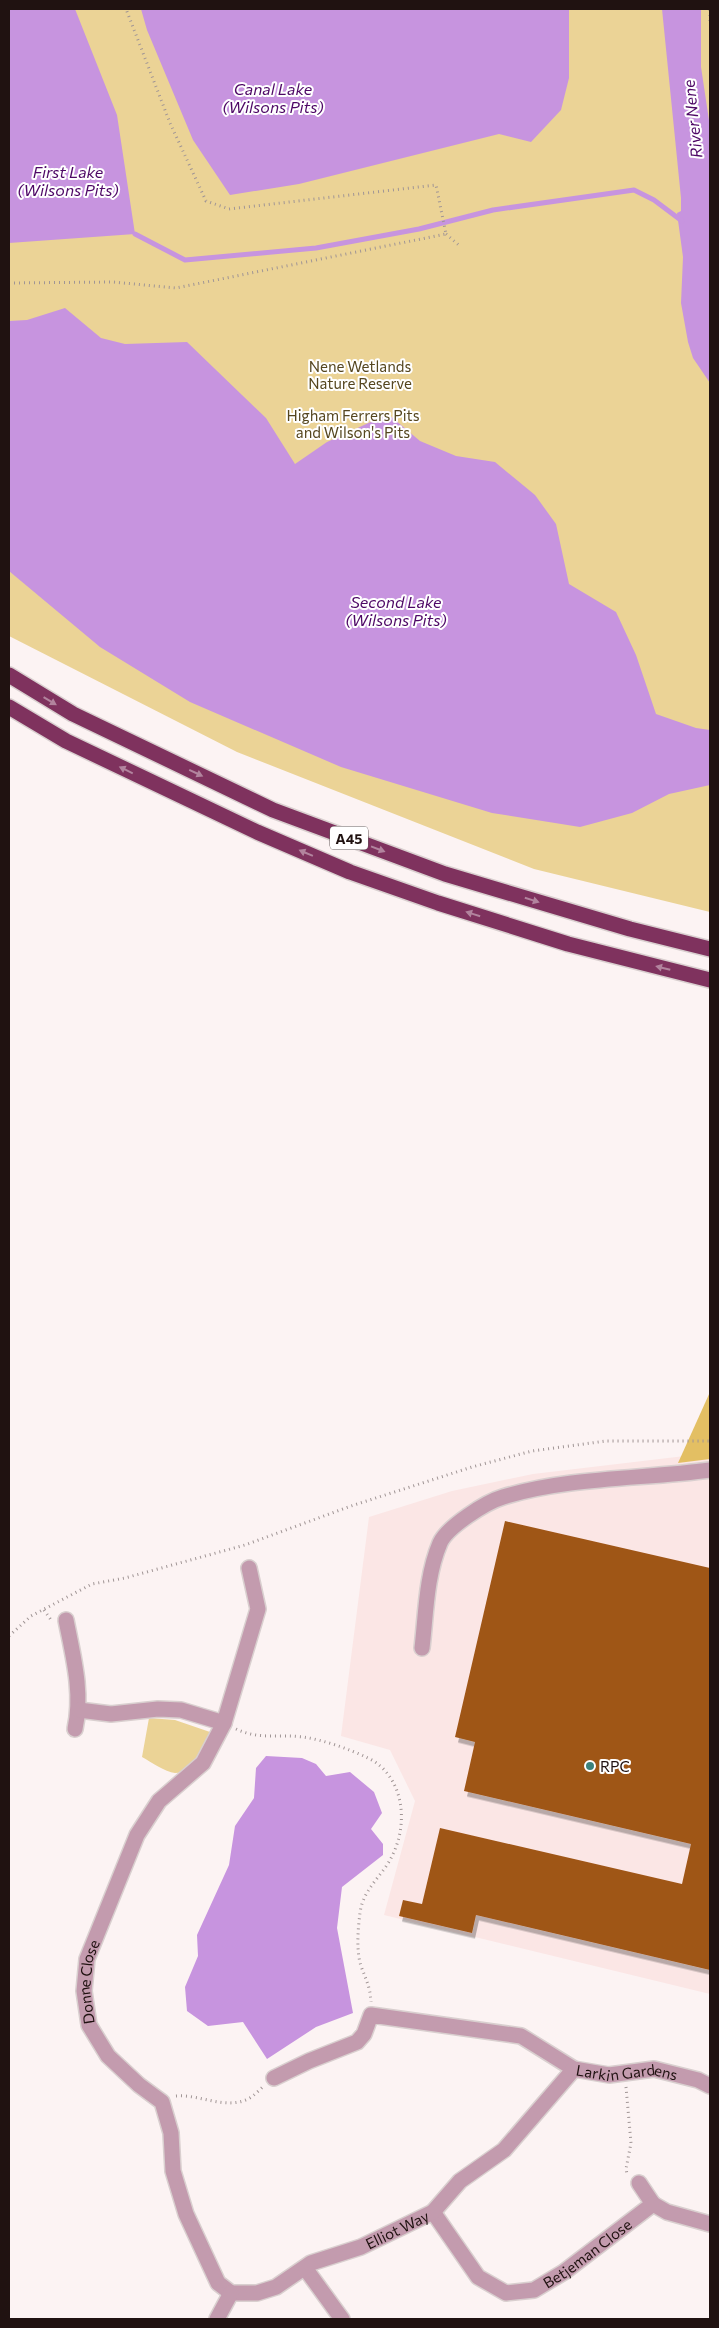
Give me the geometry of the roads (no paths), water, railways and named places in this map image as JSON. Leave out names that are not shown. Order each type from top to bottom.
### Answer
[{"type":"highway","name":"A45","points":[[9,675],[73,714],[273,810],[445,874],[630,929],[710,949]]},
{"type":"highway","name":"A45","points":[[9,707],[66,741],[257,832],[350,872],[438,903],[568,944],[710,980]]},
{"type":"street","points":[[422,1648],[430,1575],[441,1542],[466,1516],[502,1497],[552,1487],[710,1470]]},
{"type":"street","name":"Donne Close","points":[[231,2293],[218,2283],[186,2214],[172,2171],[171,2133],[162,2102],[139,2085],[108,2056],[89,2025],[84,1991],[87,1959],[137,1836],[159,1801],[202,1763],[224,1724],[258,1609],[249,1568]]},
{"type":"street","points":[[66,1620],[77,1682],[79,1710],[75,1729]]},
{"type":"street","points":[[79,1710],[111,1714],[158,1709],[181,1710],[224,1724]]},
{"type":"street","name":"Larkin Gardens","points":[[274,2078],[309,2061],[357,2042],[364,2034],[371,2015],[521,2036],[574,2069],[609,2075],[654,2069],[698,2080],[710,2086]]},
{"type":"street","name":"Elliot Way","points":[[231,2293],[257,2293],[276,2287],[311,2263],[361,2247],[433,2212],[460,2180],[504,2150],[574,2069]]},
{"type":"street","points":[[639,2183],[653,2204],[666,2212],[710,2224]]},
{"type":"street","name":"Betjeman Close","points":[[433,2212],[478,2277],[506,2293],[534,2290],[564,2272],[653,2204]]},
{"type":"street","points":[[305,2268],[342,2319]]},
{"type":"street","points":[[217,2319],[231,2293]]},
{"type":"water","name":"First Lake (Wilsons Pits)","points":[[9,9],[75,9],[117,115],[135,234],[9,243]]},
{"type":"water","name":"Canal Lake (Wilsons Pits)","points":[[141,9],[569,9],[569,78],[561,110],[531,142],[499,134],[299,184],[230,195],[193,140],[147,30]]},
{"type":"water","name":"River Nene","points":[[662,9],[701,9],[701,67],[710,127],[710,383],[693,358],[681,303],[683,257],[677,213],[681,211],[681,198]]},
{"type":"water","name":"Second Lake (Wilsons Pits)","points":[[65,308],[101,338],[125,344],[187,342],[266,418],[295,464],[327,442],[388,414],[420,441],[456,456],[495,462],[535,495],[556,524],[569,584],[616,612],[636,655],[656,714],[696,728],[710,730],[710,785],[669,794],[632,813],[580,827],[492,813],[341,767],[190,702],[100,647],[9,571],[9,321],[27,320]]},
{"type":"water","points":[[266,1756],[302,1758],[316,1764],[326,1776],[350,1772],[374,1792],[382,1813],[371,1829],[383,1844],[383,1855],[342,1887],[337,1928],[353,2013],[316,2027],[267,2059],[243,2022],[208,2026],[187,2011],[185,1987],[198,1956],[197,1935],[229,1865],[235,1826],[254,1798],[256,1768]]},
{"type":"waterway","points":[[135,234],[185,260],[316,248],[419,229],[493,210],[634,190],[654,200],[682,221]]},
{"type":"place","name":"RPC","points":[[590,1766]]},
{"type":"park label","name":"Nene Wetlands Nature Reserve","points":[[360,374]]},
{"type":"park label","name":"Higham Ferrers Pits and Wilson's Pits","points":[[353,424]]}]
